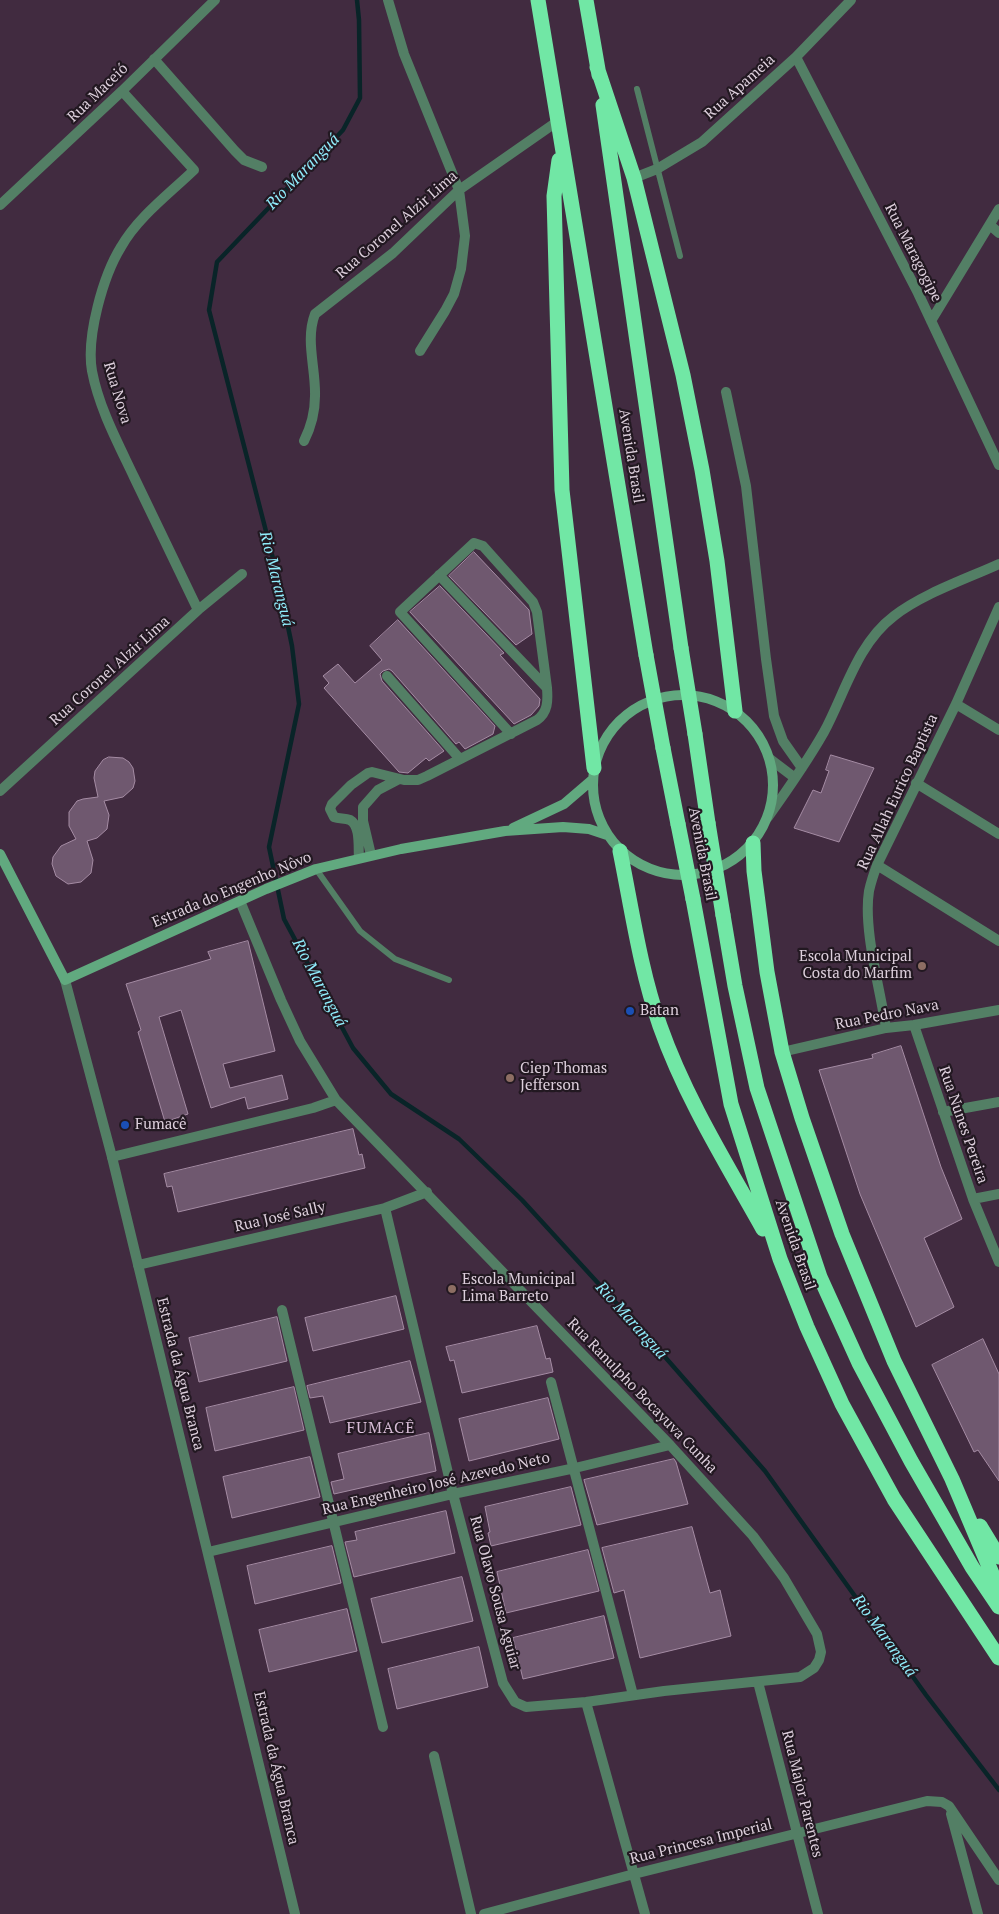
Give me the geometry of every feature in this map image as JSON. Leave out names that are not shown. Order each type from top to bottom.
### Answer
[{"type":"highway","name":"Avenida Brasil","points":[[538,0],[646,655],[730,1104],[780,1259],[806,1327],[842,1404],[889,1490],[999,1658]]},
{"type":"highway","name":"Avenida Brasil","points":[[586,0],[681,648],[735,986],[757,1088],[820,1277],[859,1363],[911,1461],[972,1567],[999,1607]]},
{"type":"highway","points":[[597,67],[634,178],[680,366],[702,470],[717,561],[735,711]]},
{"type":"highway","points":[[561,146],[554,196],[562,490],[593,774]]},
{"type":"highway","points":[[753,843],[754,870],[768,972],[782,1052],[802,1118],[842,1234],[894,1361],[952,1478],[999,1590]]},
{"type":"highway","points":[[620,851],[647,983],[663,1034],[706,1128],[780,1259]]},
{"type":"highway","points":[[952,1478],[999,1557]]},
{"type":"main road","points":[[671,695],[694,695],[715,700],[735,711],[756,732],[770,759],[774,788],[768,818],[753,843],[731,863],[703,874],[684,876],[674,876],[645,868],[620,851],[607,835],[598,818],[593,799],[593,774],[601,746],[613,727],[629,712],[649,701],[671,695]]},
{"type":"main road","name":"Estrada do Engenho Nôvo","points":[[505,831],[564,804],[593,774]]},
{"type":"main road","name":"Estrada do Engenho Nôvo","points":[[65,980],[266,889],[316,869],[371,855],[505,831],[571,828],[597,831],[607,835]]},
{"type":"main road","name":"Estrada da Água Branca","points":[[0,854],[65,980]]},
{"type":"street","name":"Rua Maceió","points":[[0,205],[122,92],[215,0]]},
{"type":"street","points":[[388,0],[404,54],[459,190],[465,236],[462,269],[454,294],[420,351]]},
{"type":"street","name":"Rua Apameia","points":[[634,178],[657,169],[702,142],[796,57],[851,0]]},
{"type":"street","name":"Rua Maragogipe","points":[[796,57],[931,321],[999,465]]},
{"type":"street","points":[[154,59],[235,152],[244,160],[262,167]]},
{"type":"street","name":"Rua Nova","points":[[122,92],[194,170],[157,205],[121,246],[104,286],[97,309],[92,341],[92,370],[99,396],[113,433],[198,610]]},
{"type":"street","name":"Rua Coronel Alzir Lima","points":[[304,441],[313,419],[315,402],[311,356],[312,329],[315,314],[386,259],[459,190],[558,121]]},
{"type":"street","points":[[931,321],[999,209]]},
{"type":"street","points":[[990,225],[999,233]]},
{"type":"street","points":[[726,392],[746,486],[774,716],[783,741],[802,768]]},
{"type":"street","points":[[359,858],[358,835],[354,824],[347,819],[334,817],[330,809],[332,804],[351,785],[372,772],[398,779],[418,780],[460,760],[511,734],[540,718],[548,701],[537,612],[533,602],[483,546],[474,543],[400,612],[511,734]]},
{"type":"street","points":[[768,818],[802,768],[824,730],[873,636],[894,616],[916,602],[999,564]]},
{"type":"street","name":"Rua Coronel Alzir Lima","points":[[0,791],[198,610],[242,574]]},
{"type":"street","points":[[439,575],[547,688]]},
{"type":"street","name":"Rua Allah Eurico Baptista","points":[[886,1028],[869,927],[869,890],[877,865],[956,704],[999,608]]},
{"type":"street","points":[[387,676],[460,760]]},
{"type":"street","points":[[956,704],[999,730]]},
{"type":"street","points":[[770,759],[795,778]]},
{"type":"street","points":[[371,855],[363,821],[363,807],[378,790],[398,779]]},
{"type":"street","points":[[916,783],[999,834]]},
{"type":"street","points":[[877,865],[999,941]]},
{"type":"street","name":"Rua Ranulpho Bocayuva Cunha","points":[[240,901],[296,1033],[336,1100],[670,1445],[753,1536],[784,1578],[817,1634],[821,1652],[814,1668],[800,1677]]},
{"type":"street","name":"Estrada da Água Branca","points":[[65,980],[112,1158],[295,1914]]},
{"type":"street","name":"Rua Pedro Nava","points":[[782,1052],[886,1028],[999,1010]]},
{"type":"street","name":"Rua Nunes Pereira","points":[[914,1025],[973,1199],[999,1262]]},
{"type":"street","points":[[112,1158],[313,1108],[336,1100]]},
{"type":"street","points":[[943,1112],[999,1102]]},
{"type":"street","name":"Rua José Sally","points":[[138,1265],[385,1208],[426,1192]]},
{"type":"street","points":[[973,1199],[999,1194]]},
{"type":"street","name":"Rua Olavo Sousa Aguiar","points":[[385,1208],[453,1494],[503,1683],[515,1702],[526,1707],[586,1702],[800,1677]]},
{"type":"street","points":[[282,1310],[382,1727]]},
{"type":"street","points":[[551,1382],[633,1695]]},
{"type":"street","name":"Rua Engenheiro José Azevedo Neto","points":[[208,1552],[670,1445]]},
{"type":"street","name":"Rua Major Parentes","points":[[758,1682],[818,1914]]},
{"type":"street","points":[[586,1702],[645,1914]]},
{"type":"street","points":[[434,1756],[471,1914]]},
{"type":"street","name":"Rua Princesa Imperial","points":[[484,1914],[634,1874],[927,1801],[942,1802],[949,1806]]},
{"type":"street","points":[[949,1806],[999,1880]]},
{"type":"street","points":[[949,1806],[978,1914]]},
{"type":"lane","points":[[637,89],[680,256]]},
{"type":"lane","points":[[316,869],[360,931],[395,959],[449,980]]},
{"type":"building","points":[[474,552],[529,610],[532,634],[516,645],[449,576]]},
{"type":"building","points":[[440,586],[504,653],[500,655],[540,699],[539,706],[531,715],[514,724],[410,612]]},
{"type":"building","points":[[398,620],[495,726],[493,734],[465,749],[459,742],[456,744],[392,671],[389,669],[383,671],[380,674],[382,681],[444,751],[429,761],[426,758],[408,773],[399,772],[324,688],[329,683],[323,676],[338,664],[355,683],[382,660],[370,646]]},
{"type":"building","points":[[831,755],[874,768],[839,842],[794,828],[813,790],[821,793],[829,771],[826,770]]},
{"type":"building","points":[[109,757],[123,758],[129,762],[133,768],[135,781],[133,788],[123,797],[104,801],[109,815],[107,829],[97,838],[87,841],[93,860],[91,873],[81,882],[68,884],[56,876],[52,864],[53,857],[61,846],[76,839],[69,826],[69,812],[77,801],[98,797],[94,778],[95,771],[103,760]]},
{"type":"building","points":[[248,941],[275,1051],[223,1064],[230,1088],[282,1075],[288,1099],[248,1109],[245,1097],[211,1108],[181,1010],[159,1017],[188,1114],[165,1122],[138,1032],[141,1030],[126,984],[211,959],[208,952]]},
{"type":"building","points":[[901,1046],[941,1167],[962,1219],[924,1238],[954,1307],[916,1327],[860,1194],[819,1070],[873,1058],[872,1055]]},
{"type":"building","points":[[353,1129],[359,1155],[362,1154],[365,1168],[178,1212],[172,1186],[167,1187],[164,1174]]},
{"type":"building","points":[[396,1296],[404,1329],[313,1351],[305,1318]]},
{"type":"building","points":[[277,1317],[287,1361],[199,1382],[189,1338]]},
{"type":"building","points":[[537,1326],[546,1359],[550,1358],[553,1372],[462,1393],[454,1360],[450,1361],[446,1347]]},
{"type":"building","points":[[983,1339],[999,1374],[999,1481],[978,1450],[974,1452],[932,1365]]},
{"type":"building","points":[[410,1361],[421,1402],[330,1423],[323,1396],[310,1398],[307,1386]]},
{"type":"building","points":[[294,1387],[304,1430],[215,1451],[206,1408]]},
{"type":"building","points":[[548,1398],[559,1439],[469,1461],[459,1419]]},
{"type":"building","points":[[429,1433],[436,1471],[334,1494],[331,1482],[344,1479],[338,1454]]},
{"type":"building","points":[[310,1457],[320,1497],[232,1518],[223,1477]]},
{"type":"building","points":[[674,1459],[688,1504],[597,1525],[584,1480]]},
{"type":"building","points":[[571,1487],[581,1525],[491,1546],[485,1507]]},
{"type":"building","points":[[446,1511],[455,1553],[354,1577],[345,1542],[357,1540],[355,1532]]},
{"type":"building","points":[[692,1527],[710,1593],[720,1590],[731,1636],[640,1658],[624,1590],[614,1593],[602,1548]]},
{"type":"building","points":[[332,1546],[341,1583],[255,1604],[247,1566]]},
{"type":"building","points":[[588,1550],[599,1591],[506,1613],[497,1572]]},
{"type":"building","points":[[462,1577],[473,1621],[382,1643],[371,1599]]},
{"type":"building","points":[[347,1609],[357,1651],[269,1672],[259,1630]]},
{"type":"building","points":[[604,1616],[614,1658],[523,1679],[513,1638]]},
{"type":"building","points":[[479,1647],[488,1687],[397,1709],[388,1669]]},
{"type":"waterway","name":"Rio Maranguá","points":[[357,0],[360,98],[343,130],[217,262],[209,310],[277,574],[292,646],[299,704],[269,847],[284,919],[353,1048],[391,1094],[459,1139],[522,1200],[651,1341],[765,1471],[926,1695],[999,1790]]},
{"type":"place","name":"Escola Municipal Costa do Marfim","points":[[922,966]]},
{"type":"place","name":"Batan","points":[[630,1011]]},
{"type":"place","name":"Ciep Thomas Jefferson","points":[[510,1078]]},
{"type":"place","name":"Fumacê","points":[[125,1125]]},
{"type":"place","name":"Escola Municipal Lima Barreto","points":[[452,1289]]},
{"type":"district","name":"FUMACÊ","points":[[381,1428]]}]
